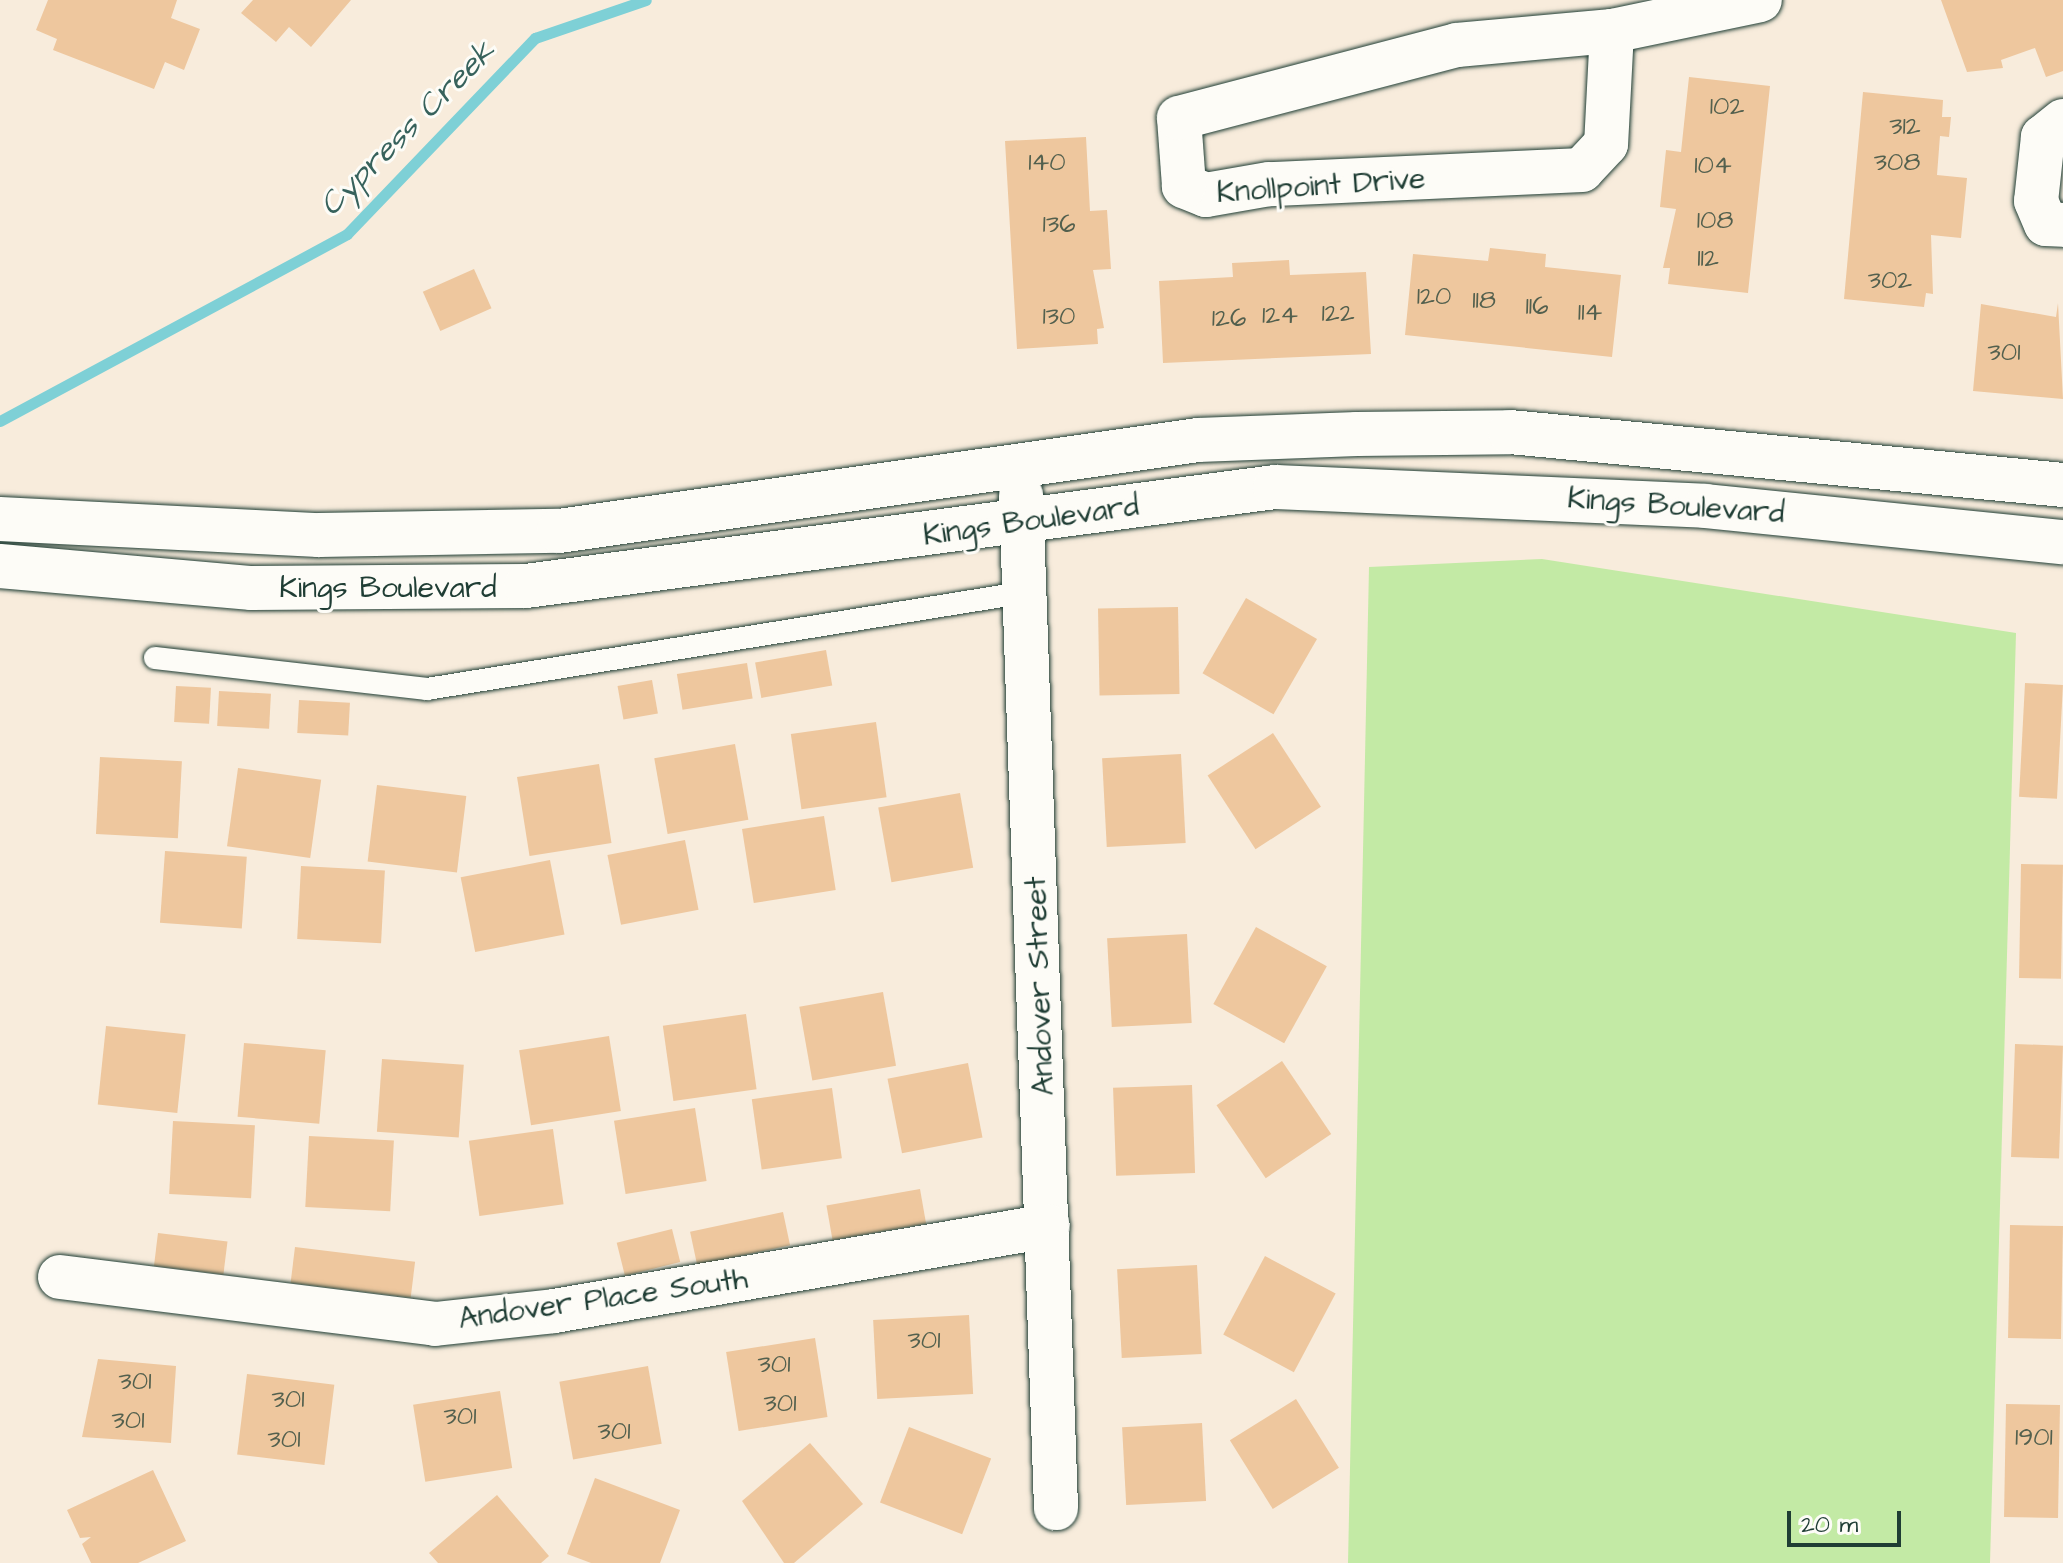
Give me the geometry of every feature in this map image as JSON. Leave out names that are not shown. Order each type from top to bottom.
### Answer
[{"type":"street","name":"Knollpoint Drive","points":[[1612,31],[1606,144],[1582,170],[1269,184],[1206,195],[1184,186],[1179,118],[1457,45],[1612,31],[1760,0]]},
{"type":"street","points":[[2063,121],[2043,137],[2036,201],[2046,224],[2063,225]]},
{"type":"street","name":"Kings Boulevard","points":[[15,521],[319,535],[559,531],[1198,440],[1510,432],[2063,485]]},
{"type":"street","name":"Andover Street","points":[[1017,465],[1025,521],[1056,1508]]},
{"type":"street","name":"Kings Boulevard","points":[[9,567],[252,588],[451,590],[633,577],[1275,487],[1706,506],[2063,542]]},
{"type":"street","name":"Andover Place South","points":[[60,1277],[435,1324],[554,1311],[1048,1226]]},
{"type":"lane","points":[[155,658],[427,689],[1027,592]]},
{"type":"green space","points":[[1542,559],[2016,633],[1990,1563],[1348,1563],[1369,567]]},
{"type":"building","points":[[48,0],[177,0],[171,18],[200,29],[184,70],[165,62],[154,89],[53,50],[57,39],[36,30]]},
{"type":"building","points":[[253,0],[351,0],[311,47],[289,27],[276,42],[241,13]]},
{"type":"building","points":[[1941,0],[2063,0],[2063,71],[2046,77],[2035,48],[2001,60],[2003,68],[1967,72]]},
{"type":"building","points":[[1689,77],[1770,86],[1748,293],[1668,284],[1670,268],[1663,268],[1676,209],[1660,207],[1666,150],[1681,152]]},
{"type":"building","points":[[1863,92],[1943,100],[1942,117],[1951,117],[1949,137],[1940,136],[1937,175],[1967,178],[1961,238],[1931,235],[1933,294],[1926,293],[1924,307],[1844,299]]},
{"type":"building","points":[[1086,137],[1090,211],[1107,210],[1111,269],[1093,270],[1104,328],[1097,329],[1098,344],[1017,349],[1005,141]]},
{"type":"building","points":[[1490,248],[1546,254],[1545,267],[1621,275],[1612,357],[1405,335],[1413,254],[1488,261]]},
{"type":"building","points":[[1289,260],[1290,275],[1366,272],[1371,354],[1163,363],[1159,281],[1233,277],[1232,263]]},
{"type":"building","points":[[474,269],[491,308],[440,331],[423,292]]},
{"type":"building","points":[[2058,303],[2063,399],[1973,391],[1981,304],[2056,317]]},
{"type":"building","points":[[1246,598],[1317,639],[1274,714],[1202,673]]},
{"type":"building","points":[[1178,607],[1180,694],[1100,695],[1098,608]]},
{"type":"building","points":[[826,650],[832,685],[761,698],[755,663]]},
{"type":"building","points":[[747,663],[753,699],[683,710],[677,674]]},
{"type":"building","points":[[652,680],[658,713],[623,720],[618,686]]},
{"type":"building","points":[[2025,683],[2063,685],[2057,799],[2019,797]]},
{"type":"building","points":[[176,686],[211,688],[209,724],[174,722]]},
{"type":"building","points":[[219,691],[271,694],[269,729],[217,726]]},
{"type":"building","points":[[299,700],[350,703],[348,736],[297,733]]},
{"type":"building","points":[[876,722],[887,797],[801,809],[791,734]]},
{"type":"building","points":[[1273,733],[1321,807],[1256,849],[1208,775]]},
{"type":"building","points":[[735,744],[748,820],[668,834],[654,758]]},
{"type":"building","points":[[1181,754],[1186,843],[1107,847],[1102,758]]},
{"type":"building","points":[[100,757],[182,761],[178,838],[96,834]]},
{"type":"building","points":[[599,764],[612,843],[530,856],[517,777]]},
{"type":"building","points":[[238,768],[321,780],[310,858],[227,846]]},
{"type":"building","points":[[377,785],[466,796],[457,872],[368,861]]},
{"type":"building","points":[[960,793],[973,868],[891,882],[878,807]]},
{"type":"building","points":[[824,816],[836,890],[754,903],[742,829]]},
{"type":"building","points":[[685,840],[699,910],[621,925],[607,855]]},
{"type":"building","points":[[165,851],[247,857],[242,929],[160,923]]},
{"type":"building","points":[[550,860],[565,935],[475,952],[461,877]]},
{"type":"building","points":[[2021,864],[2063,865],[2061,979],[2019,978]]},
{"type":"building","points":[[301,866],[385,870],[381,943],[297,939]]},
{"type":"building","points":[[1256,927],[1327,966],[1284,1043],[1213,1004]]},
{"type":"building","points":[[1187,934],[1192,1023],[1112,1027],[1107,938]]},
{"type":"building","points":[[883,992],[896,1066],[812,1081],[799,1007]]},
{"type":"building","points":[[746,1014],[757,1089],[673,1101],[663,1026]]},
{"type":"building","points":[[106,1026],[186,1034],[177,1113],[98,1105]]},
{"type":"building","points":[[609,1036],[621,1111],[531,1125],[519,1050]]},
{"type":"building","points":[[244,1043],[326,1050],[319,1124],[238,1117]]},
{"type":"building","points":[[2015,1044],[2063,1046],[2059,1159],[2011,1157]]},
{"type":"building","points":[[382,1059],[464,1065],[459,1138],[377,1132]]},
{"type":"building","points":[[1282,1061],[1331,1134],[1266,1178],[1217,1105]]},
{"type":"building","points":[[968,1063],[983,1138],[902,1153],[888,1079]]},
{"type":"building","points":[[1192,1085],[1195,1173],[1116,1176],[1113,1088]]},
{"type":"building","points":[[832,1088],[842,1158],[762,1170],[752,1099]]},
{"type":"building","points":[[695,1108],[707,1181],[626,1194],[614,1121]]},
{"type":"building","points":[[173,1121],[255,1125],[251,1198],[169,1194]]},
{"type":"building","points":[[553,1129],[564,1204],[479,1216],[469,1141]]},
{"type":"building","points":[[309,1136],[394,1140],[390,1211],[305,1207]]},
{"type":"building","points":[[920,1189],[926,1223],[833,1240],[826,1205]]},
{"type":"building","points":[[783,1212],[790,1245],[697,1265],[690,1232]]},
{"type":"building","points":[[2010,1225],[2063,1226],[2061,1339],[2008,1338]]},
{"type":"building","points":[[672,1229],[680,1262],[625,1276],[617,1243]]},
{"type":"building","points":[[158,1233],[227,1242],[223,1274],[154,1266]]},
{"type":"building","points":[[295,1247],[415,1262],[411,1297],[291,1283]]},
{"type":"building","points":[[1265,1256],[1336,1294],[1294,1372],[1223,1335]]},
{"type":"building","points":[[1197,1265],[1202,1354],[1122,1358],[1117,1269]]},
{"type":"building","points":[[969,1315],[973,1394],[877,1399],[873,1320]]},
{"type":"building","points":[[815,1338],[828,1417],[739,1431],[726,1352]]},
{"type":"building","points":[[98,1359],[176,1366],[171,1443],[82,1437]]},
{"type":"building","points":[[648,1366],[662,1444],[573,1459],[559,1382]]},
{"type":"building","points":[[247,1374],[334,1385],[324,1465],[237,1454]]},
{"type":"building","points":[[500,1391],[512,1468],[425,1482],[413,1405]]},
{"type":"building","points":[[1296,1399],[1339,1468],[1273,1509],[1230,1440]]},
{"type":"building","points":[[2006,1404],[2060,1405],[2058,1518],[2004,1517]]},
{"type":"building","points":[[1202,1423],[1206,1501],[1126,1505],[1122,1427]]},
{"type":"building","points":[[909,1427],[991,1459],[962,1534],[880,1503]]},
{"type":"building","points":[[810,1443],[863,1504],[794,1563],[784,1563],[742,1501]]},
{"type":"building","points":[[153,1470],[186,1541],[138,1563],[91,1563],[82,1544],[91,1537],[80,1538],[67,1510]]},
{"type":"building","points":[[595,1478],[680,1510],[660,1563],[591,1563],[567,1554]]},
{"type":"building","points":[[497,1495],[549,1556],[541,1563],[438,1563],[429,1553]]},
{"type":"waterway","name":"Cypress Creek","points":[[0,421],[347,234],[535,38],[646,0]]}]
